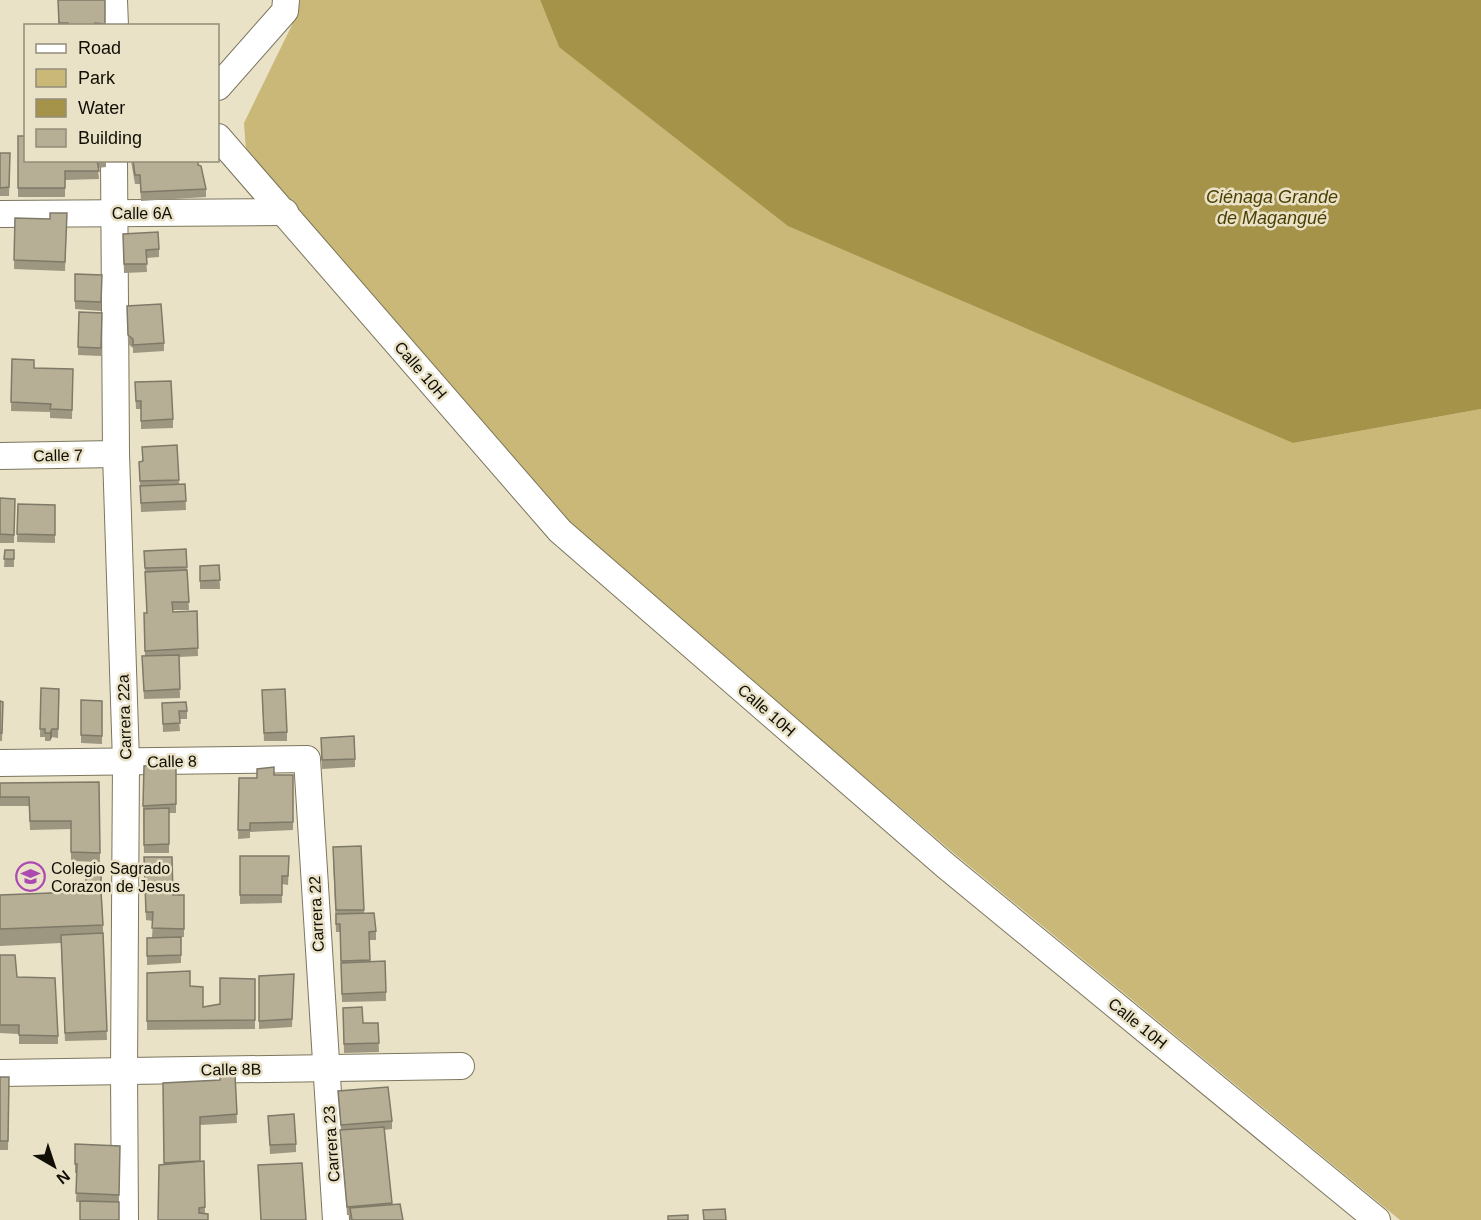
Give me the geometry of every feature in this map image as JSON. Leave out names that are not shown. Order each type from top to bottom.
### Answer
[{"type":"street","points":[[219,86],[285,11],[286,0]]},
{"type":"street","name":"Calle 10H","points":[[219,138],[560,531],[946,866],[1377,1220]]},
{"type":"street","name":"Carrera 22a","points":[[114,162],[116,454],[126,762],[125,1220]]},
{"type":"street","name":"Calle 6A","points":[[0,214],[285,212]]},
{"type":"street","name":"Calle 7","points":[[0,456],[116,454]]},
{"type":"street","name":"Calle 8","points":[[0,763],[308,759]]},
{"type":"street","name":"Carrera 22","points":[[308,759],[325,1068]]},
{"type":"street","name":"Calle 8B","points":[[0,1073],[461,1066]]},
{"type":"street","name":"Carrera 23","points":[[325,1068],[336,1220]]},
{"type":"green space","points":[[294,0],[540,0],[559,47],[1293,443],[1481,409],[1481,1220],[1400,1220],[956,855],[569,525],[246,151],[244,123],[292,25]]},
{"type":"water","name":"Ciénaga Grande de Magangué","points":[[540,0],[1481,0],[1481,409],[1293,443],[788,226],[559,47]]},
{"type":"building","points":[[58,0],[105,0],[105,24],[59,23]]},
{"type":"building","points":[[18,136],[24,136],[24,162],[97,162],[99,171],[65,171],[65,188],[18,188]]},
{"type":"building","points":[[0,153],[10,153],[9,187],[0,188]]},
{"type":"building","points":[[133,162],[198,162],[206,189],[141,192],[140,175],[135,175]]},
{"type":"building","points":[[50,213],[67,213],[65,262],[14,260],[15,218],[50,219]]},
{"type":"building","points":[[158,232],[159,249],[146,250],[147,264],[124,264],[123,234]]},
{"type":"building","points":[[75,274],[102,275],[101,302],[75,301]]},
{"type":"building","points":[[161,304],[164,343],[133,345],[133,339],[128,335],[127,306]]},
{"type":"building","points":[[79,312],[102,313],[101,348],[78,347]]},
{"type":"building","points":[[12,359],[34,360],[34,368],[73,369],[72,410],[50,409],[51,404],[11,402]]},
{"type":"building","points":[[171,381],[173,419],[141,421],[141,401],[136,401],[135,382]]},
{"type":"building","points":[[177,445],[179,480],[140,481],[139,462],[143,461],[142,447]]},
{"type":"building","points":[[185,484],[186,501],[141,503],[140,486]]},
{"type":"building","points":[[0,498],[15,499],[14,535],[0,534]]},
{"type":"building","points":[[18,504],[55,505],[55,535],[17,534]]},
{"type":"building","points":[[186,549],[187,567],[145,568],[144,551]]},
{"type":"building","points":[[5,550],[14,550],[14,559],[4,559]]},
{"type":"building","points":[[219,565],[220,580],[200,581],[200,566]]},
{"type":"building","points":[[187,570],[189,602],[172,602],[173,612],[197,611],[198,648],[145,651],[144,613],[147,613],[145,572]]},
{"type":"building","points":[[179,655],[180,689],[144,691],[142,656]]},
{"type":"building","points":[[41,688],[59,689],[58,729],[52,729],[50,733],[45,733],[45,729],[40,729]]},
{"type":"building","points":[[285,689],[287,732],[264,733],[262,690]]},
{"type":"building","points":[[81,700],[102,701],[102,736],[81,735]]},
{"type":"building","points":[[0,701],[3,702],[2,733],[0,733]]},
{"type":"building","points":[[186,702],[187,711],[179,711],[180,723],[163,724],[162,703]]},
{"type":"building","points":[[354,736],[355,759],[322,760],[321,738]]},
{"type":"building","points":[[176,764],[176,804],[143,806],[144,766]]},
{"type":"building","points":[[274,767],[274,775],[293,775],[293,822],[250,823],[250,830],[238,830],[239,778],[257,778],[257,769]]},
{"type":"building","points":[[99,782],[100,853],[71,852],[71,821],[30,821],[29,797],[0,797],[0,783]]},
{"type":"building","points":[[169,808],[169,844],[144,845],[144,809]]},
{"type":"building","points":[[361,846],[364,910],[336,910],[333,847]]},
{"type":"building","points":[[240,856],[289,856],[288,876],[282,876],[282,895],[240,895]]},
{"type":"building","points":[[144,857],[172,857],[173,895],[184,895],[184,929],[152,928],[153,912],[146,912]]},
{"type":"building","points":[[101,874],[101,889],[86,890],[86,876]]},
{"type":"building","points":[[101,891],[103,925],[0,929],[0,895]]},
{"type":"building","points":[[374,913],[376,931],[369,932],[370,960],[341,961],[340,924],[336,924],[336,914]]},
{"type":"building","points":[[103,933],[107,1031],[65,1033],[61,935]]},
{"type":"building","points":[[181,937],[181,955],[147,956],[147,938]]},
{"type":"building","points":[[0,955],[15,955],[17,977],[55,978],[58,1036],[19,1035],[19,1025],[0,1025]]},
{"type":"building","points":[[385,961],[386,992],[342,994],[341,963]]},
{"type":"building","points":[[190,971],[190,986],[203,987],[203,1007],[220,1004],[220,978],[255,979],[255,1020],[147,1021],[147,973]]},
{"type":"building","points":[[294,974],[292,1019],[259,1021],[259,976]]},
{"type":"building","points":[[362,1007],[363,1023],[378,1023],[379,1043],[344,1044],[343,1008]]},
{"type":"building","points":[[235,1075],[237,1114],[200,1117],[200,1161],[164,1163],[163,1083],[220,1080],[220,1076]]},
{"type":"building","points":[[0,1077],[9,1077],[8,1141],[0,1141]]},
{"type":"building","points":[[388,1087],[392,1121],[341,1125],[338,1091]]},
{"type":"building","points":[[294,1114],[296,1144],[270,1145],[268,1116]]},
{"type":"building","points":[[384,1127],[392,1203],[347,1207],[340,1130]]},
{"type":"building","points":[[75,1144],[120,1146],[119,1195],[76,1193]]},
{"type":"building","points":[[204,1161],[205,1207],[199,1208],[199,1213],[208,1214],[208,1220],[158,1220],[159,1165]]},
{"type":"building","points":[[302,1163],[306,1220],[261,1220],[258,1165]]},
{"type":"building","points":[[80,1201],[119,1202],[119,1220],[80,1220]]},
{"type":"building","points":[[400,1204],[403,1220],[352,1220],[350,1208]]},
{"type":"building","points":[[725,1209],[726,1220],[704,1220],[703,1210]]},
{"type":"building","points":[[688,1215],[688,1220],[668,1220],[668,1216]]},
{"type":"place","name":"Colegio Sagrado Corazon de Jesus","points":[[30,877]]}]
